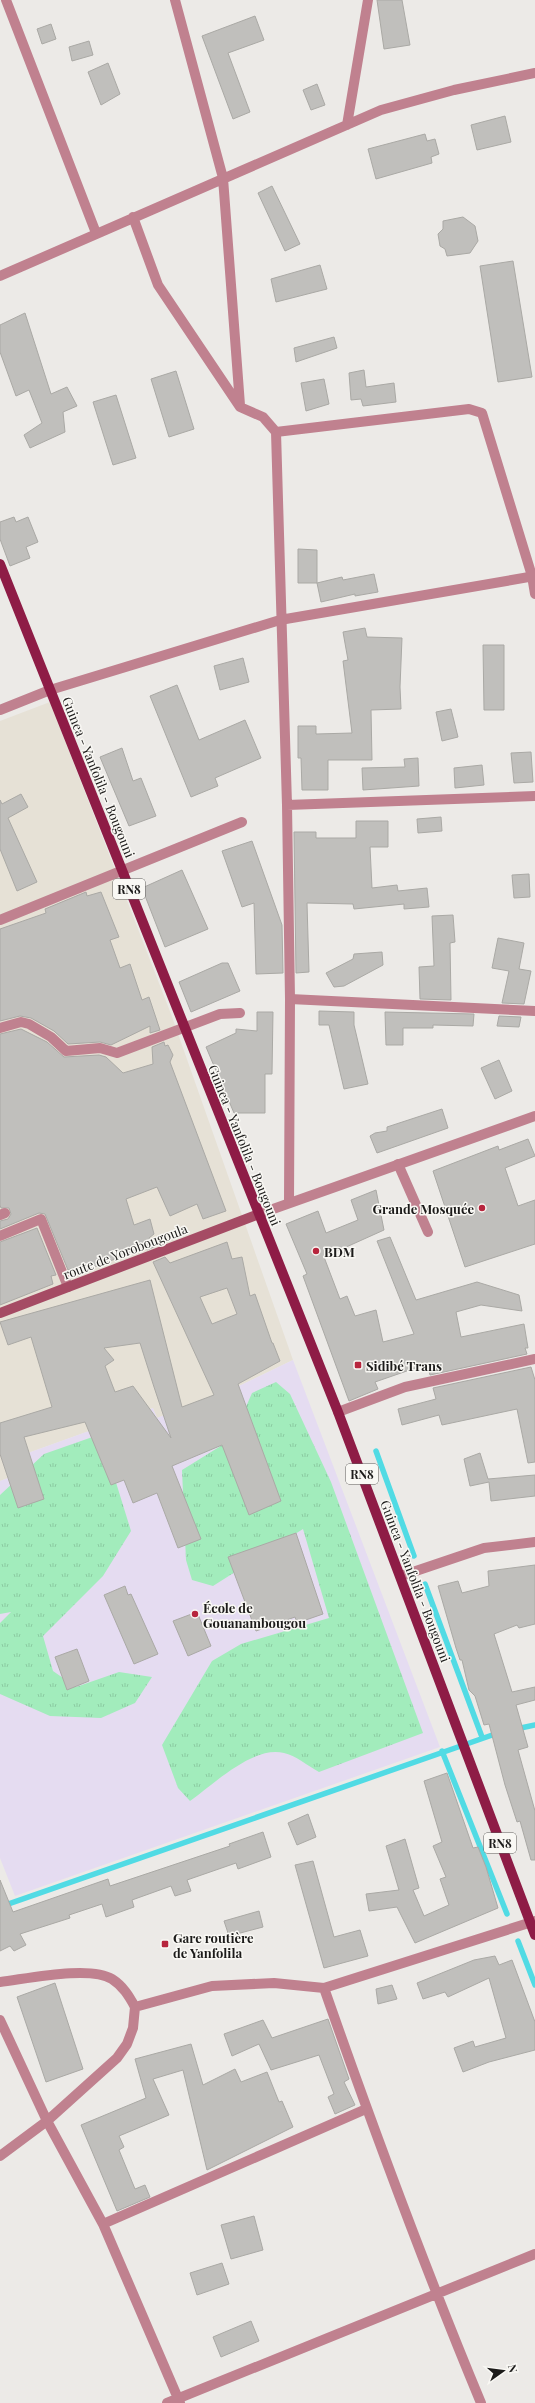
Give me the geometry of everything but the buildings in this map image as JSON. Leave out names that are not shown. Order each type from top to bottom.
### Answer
[{"type":"main road","name":"Guinea - Yanfolila - Bougouni","points":[[0,564],[338,1412],[532,1921]]},
{"type":"main road","name":"route de Yorobougoula","points":[[0,1313],[259,1214]]},
{"type":"main road","name":"RN8","points":[[532,1921],[535,1935]]},
{"type":"street","points":[[6,0],[96,233]]},
{"type":"street","points":[[175,0],[223,178],[240,407]]},
{"type":"street","points":[[347,125],[368,0]]},
{"type":"street","points":[[0,276],[382,110],[439,94],[535,74]]},
{"type":"street","points":[[133,217],[158,285],[240,407],[263,417],[276,432],[280,620],[287,805],[290,999],[289,1202]]},
{"type":"street","points":[[276,432],[469,408],[482,414],[533,576],[535,594]]},
{"type":"street","points":[[0,710],[50,690],[280,620],[533,576]]},
{"type":"street","points":[[287,805],[535,796]]},
{"type":"street","points":[[0,920],[242,822]]},
{"type":"street","points":[[290,999],[535,1011]]},
{"type":"street","points":[[0,1028],[21,1022],[39,1028],[66,1051],[100,1048],[117,1053],[220,1014],[240,1013]]},
{"type":"street","points":[[259,1214],[289,1202],[535,1116]]},
{"type":"street","points":[[398,1164],[428,1232]]},
{"type":"street","points":[[0,1236],[41,1219],[68,1287]]},
{"type":"street","points":[[338,1412],[404,1387],[535,1359]]},
{"type":"street","points":[[401,1576],[484,1548],[535,1542]]},
{"type":"street","points":[[135,2007],[212,1986],[274,1982],[324,1988],[532,1921]]},
{"type":"street","points":[[0,1982],[86,1972],[111,1978],[126,1991],[135,2007],[133,2028],[128,2044],[117,2058],[47,2121],[0,2156]]},
{"type":"street","points":[[324,1988],[366,2109],[436,2295],[481,2403]]},
{"type":"street","points":[[0,2020],[47,2121],[103,2224],[179,2401]]},
{"type":"street","points":[[103,2224],[366,2109]]},
{"type":"street","points":[[167,2403],[179,2401],[535,2254]]},
{"type":"shaded area","points":[[50,702],[171,1014],[293,1360],[239,1386],[157,1418],[153,1408],[3,1462],[8,1478],[0,1481],[0,721]]},
{"type":"shaded area","name":"École de Gouanambougou","points":[[293,1360],[440,1747],[15,1896],[0,1858],[0,1481],[8,1478],[3,1462],[153,1408],[157,1418],[239,1386]]},
{"type":"green space","points":[[276,1382],[290,1394],[331,1482],[423,1733],[319,1772],[288,1754],[272,1752],[259,1755],[234,1768],[190,1801],[178,1788],[162,1745],[212,1661],[241,1644],[329,1618],[303,1529],[213,1586],[192,1580],[186,1560],[182,1470],[232,1439],[252,1393]]},
{"type":"green space","points":[[101,1434],[131,1531],[103,1576],[43,1636],[53,1671],[76,1687],[119,1672],[152,1677],[135,1703],[101,1718],[50,1716],[0,1694],[0,1623],[11,1612],[0,1614],[0,1495],[44,1454]]},
{"type":"waterway","points":[[376,1451],[414,1556]]},
{"type":"waterway","points":[[425,1584],[482,1737]]},
{"type":"waterway","points":[[516,1729],[535,1725]]},
{"type":"waterway","points":[[0,1907],[498,1733]]},
{"type":"waterway","points":[[442,1751],[507,1914]]},
{"type":"waterway","points":[[518,1941],[535,1985]]},
{"type":"place","name":"Grande Mosquée","points":[[482,1208]]},
{"type":"place","name":"BDM","points":[[316,1251]]},
{"type":"place","name":"Sidibé Trans","points":[[358,1365]]},
{"type":"place","name":"École de Gouanambougou","points":[[195,1614]]},
{"type":"place","name":"Gare routière de Yanfolila","points":[[165,1944]]}]
